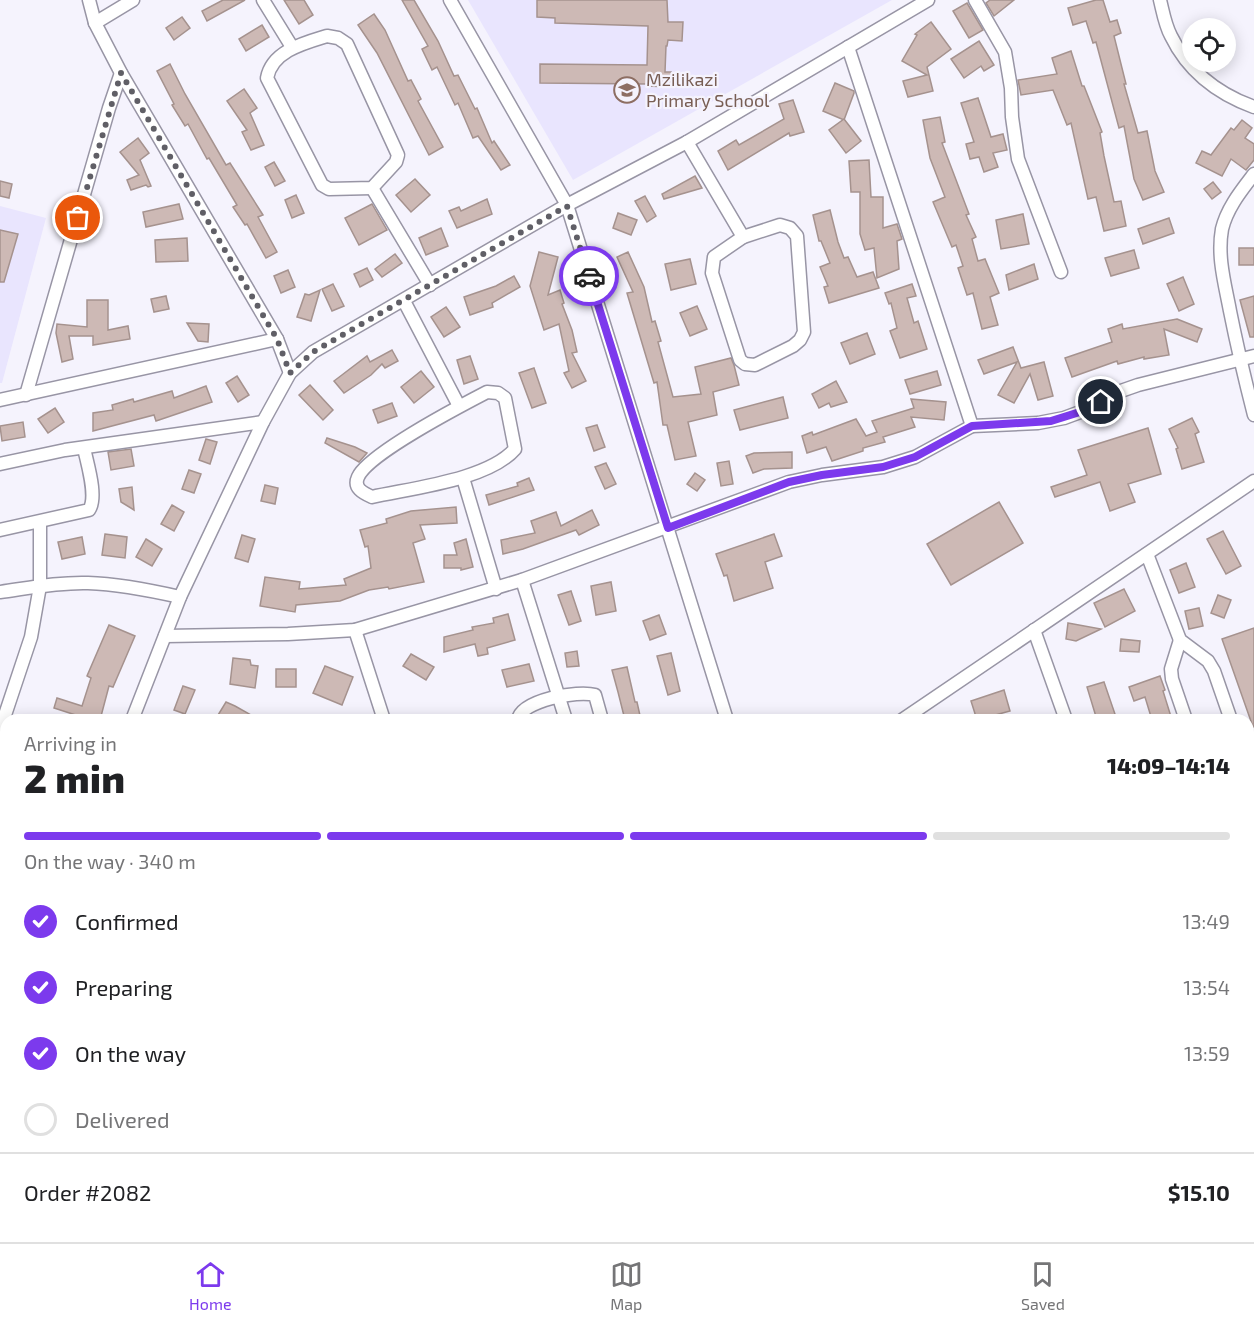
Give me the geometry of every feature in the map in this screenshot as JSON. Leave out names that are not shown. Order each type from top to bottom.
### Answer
[{"type":"street","points":[[89,0],[95,23],[121,73],[277,339],[290,373]]},
{"type":"street","points":[[95,23],[133,0]]},
{"type":"street","points":[[263,0],[292,47]]},
{"type":"street","points":[[450,0],[567,206],[725,714]]},
{"type":"street","points":[[134,714],[180,597],[263,422],[290,373],[313,352],[567,206],[687,142],[928,0]]},
{"type":"street","points":[[975,0],[1005,52],[1018,159],[1061,272]]},
{"type":"street","points":[[1160,0],[1170,34],[1190,66],[1230,98],[1254,107]]},
{"type":"street","points":[[327,36],[338,38],[347,45],[398,155],[396,162],[372,188],[329,189],[322,185],[267,78],[269,67],[292,47],[327,36]]},
{"type":"street","points":[[848,47],[972,426]]},
{"type":"street","points":[[26,395],[121,73]]},
{"type":"street","points":[[687,142],[744,237]]},
{"type":"street","points":[[1254,174],[1230,208],[1220,246],[1221,266],[1254,415]]},
{"type":"street","points":[[372,188],[430,285]]},
{"type":"street","points":[[780,225],[790,228],[797,236],[804,332],[793,346],[755,365],[745,364],[740,360],[712,273],[714,257],[744,237],[780,225]]},
{"type":"street","points":[[404,301],[459,406]]},
{"type":"street","points":[[0,400],[277,339]]},
{"type":"street","points":[[165,636],[355,630],[522,580],[789,482],[883,467],[915,457],[972,426],[1058,420],[1138,385],[1254,356]]},
{"type":"street","points":[[488,392],[498,393],[505,398],[515,449],[508,457],[463,478],[372,497],[362,493],[357,485],[357,478],[371,460],[459,406],[488,392]]},
{"type":"street","points":[[0,464],[84,447],[263,422]]},
{"type":"street","points":[[0,530],[89,510],[92,506],[93,492],[84,447]]},
{"type":"street","points":[[463,478],[496,588]]},
{"type":"street","points":[[911,714],[1254,480]]},
{"type":"street","points":[[5,714],[31,637],[40,586],[40,522]]},
{"type":"street","points":[[1147,554],[1180,640],[1208,661],[1214,671],[1229,714]]},
{"type":"street","points":[[522,580],[564,714]]},
{"type":"street","points":[[0,592],[40,586],[87,583],[137,588],[180,597]]},
{"type":"street","points":[[355,630],[382,714]]},
{"type":"street","points":[[1034,630],[1064,714]]},
{"type":"street","points":[[1180,640],[1171,669],[1172,679],[1184,714]]},
{"type":"street","points":[[519,714],[525,708],[558,696],[587,693],[595,695],[600,714]]},
{"type":"shaded area","name":"Mzilikazi Primary School","points":[[468,0],[892,0],[573,180]]},
{"type":"shaded area","points":[[0,206],[46,218],[2,383],[0,383]]},
{"type":"building","points":[[223,0],[245,0],[207,21],[202,11]]},
{"type":"building","points":[[284,0],[304,0],[313,15],[299,24]]},
{"type":"building","points":[[402,0],[414,0],[438,41],[454,76],[458,75],[475,109],[477,108],[492,143],[494,141],[510,165],[501,170],[478,136],[473,138],[458,103],[455,105],[437,67],[432,70],[422,49],[428,46]]},
{"type":"building","points":[[537,0],[667,0],[668,22],[683,22],[682,41],[668,40],[666,46],[665,72],[671,72],[671,87],[647,86],[647,84],[540,83],[540,64],[647,65],[648,26],[555,23],[555,18],[537,17]]},
{"type":"building","points":[[990,0],[1014,0],[994,16],[986,3]]},
{"type":"building","points":[[1103,0],[1110,22],[1117,20],[1121,33],[1114,36],[1126,84],[1124,84],[1138,133],[1147,131],[1155,171],[1164,192],[1143,200],[1134,179],[1124,126],[1119,128],[1096,42],[1093,43],[1086,21],[1073,25],[1068,8]]},
{"type":"building","points":[[967,3],[983,30],[969,38],[953,11]]},
{"type":"building","points":[[374,14],[385,30],[408,81],[411,80],[421,99],[418,101],[443,147],[429,155],[377,53],[358,25]]},
{"type":"building","points":[[182,17],[190,28],[174,40],[166,28]]},
{"type":"building","points":[[931,22],[951,49],[927,67],[933,91],[908,97],[903,81],[927,75],[902,61],[917,35],[915,34]]},
{"type":"building","points":[[262,25],[269,37],[246,51],[239,39]]},
{"type":"building","points":[[979,41],[994,65],[984,71],[981,66],[964,78],[951,59]]},
{"type":"building","points":[[1071,51],[1082,86],[1084,86],[1102,132],[1100,133],[1114,202],[1121,201],[1126,226],[1104,231],[1096,197],[1088,199],[1071,123],[1067,125],[1053,90],[1021,95],[1018,80],[1057,74],[1052,58]]},
{"type":"building","points":[[170,64],[226,165],[230,163],[263,215],[258,217],[277,252],[266,258],[247,224],[245,225],[233,207],[237,205],[209,158],[207,159],[188,124],[185,126],[172,105],[174,104],[157,71]]},
{"type":"building","points":[[835,83],[854,91],[844,120],[823,111]]},
{"type":"building","points":[[244,89],[257,108],[250,113],[264,145],[251,150],[242,132],[247,130],[227,101]]},
{"type":"building","points":[[978,98],[991,137],[1003,134],[1007,150],[993,153],[998,167],[984,172],[979,157],[970,159],[966,144],[974,142],[961,103]]},
{"type":"building","points":[[793,100],[804,132],[790,136],[789,133],[728,170],[718,151],[736,140],[739,145],[784,119],[779,104]]},
{"type":"building","points":[[940,117],[945,142],[942,143],[969,214],[966,215],[976,237],[972,239],[978,261],[985,259],[999,293],[990,297],[998,325],[982,329],[973,293],[967,295],[958,268],[963,266],[956,245],[952,247],[933,202],[945,197],[930,158],[923,120]]},
{"type":"building","points":[[844,119],[861,141],[846,153],[829,130]]},
{"type":"building","points":[[1242,120],[1252,128],[1245,138],[1254,144],[1254,160],[1246,170],[1231,159],[1222,176],[1196,163],[1202,151],[1211,155],[1231,128],[1234,130]]},
{"type":"building","points":[[138,138],[149,153],[140,160],[151,186],[146,185],[131,190],[127,180],[139,175],[120,152]]},
{"type":"building","points":[[869,160],[871,197],[883,197],[883,228],[897,224],[902,239],[897,241],[899,269],[877,278],[874,248],[865,250],[860,234],[860,192],[851,192],[849,161]]},
{"type":"building","points":[[274,162],[285,181],[275,186],[265,167]]},
{"type":"building","points":[[695,176],[702,188],[664,199],[662,194]]},
{"type":"building","points":[[415,179],[430,195],[411,212],[396,195]]},
{"type":"building","points":[[0,181],[12,184],[9,198],[0,196]]},
{"type":"building","points":[[1213,182],[1221,192],[1212,199],[1204,189]]},
{"type":"building","points":[[296,195],[304,213],[292,218],[285,200]]},
{"type":"building","points":[[645,196],[656,216],[647,222],[635,201]]},
{"type":"building","points":[[487,199],[492,214],[457,228],[449,211],[459,207],[461,211]]},
{"type":"building","points":[[179,204],[183,219],[146,227],[143,212]]},
{"type":"building","points":[[372,204],[387,230],[359,245],[345,218]]},
{"type":"building","points":[[830,210],[844,258],[848,257],[857,277],[873,272],[879,288],[829,303],[824,287],[828,286],[820,267],[830,263],[819,241],[813,215]]},
{"type":"building","points":[[618,213],[637,220],[631,235],[613,228]]},
{"type":"building","points":[[1023,214],[1029,244],[1001,249],[996,220]]},
{"type":"building","points":[[1169,218],[1174,233],[1143,244],[1138,229]]},
{"type":"building","points":[[441,228],[448,246],[426,255],[419,238]]},
{"type":"building","points":[[0,230],[18,234],[4,282],[0,282]]},
{"type":"building","points":[[187,238],[188,261],[156,262],[155,240]]},
{"type":"building","points":[[1239,248],[1254,248],[1254,265],[1239,265]]},
{"type":"building","points":[[1134,250],[1139,268],[1111,276],[1105,258]]},
{"type":"building","points":[[539,252],[558,257],[548,295],[560,290],[577,352],[572,353],[586,381],[572,388],[564,373],[569,371],[559,324],[544,330],[530,286]]},
{"type":"building","points":[[628,252],[644,287],[652,322],[655,321],[661,341],[658,342],[673,397],[701,394],[695,367],[731,358],[734,365],[739,385],[713,392],[717,415],[688,422],[696,456],[675,460],[667,425],[663,425],[657,382],[654,383],[627,293],[633,292],[617,257]]},
{"type":"building","points":[[395,254],[402,263],[382,277],[375,269]]},
{"type":"building","points":[[690,259],[696,284],[671,290],[665,264]]},
{"type":"building","points":[[1034,264],[1038,279],[1009,290],[1006,275]]},
{"type":"building","points":[[367,268],[373,280],[360,287],[354,274]]},
{"type":"building","points":[[288,270],[295,287],[281,293],[274,276]]},
{"type":"building","points":[[514,276],[520,287],[492,303],[493,307],[470,315],[464,297],[496,286]]},
{"type":"building","points":[[1183,277],[1194,304],[1179,311],[1167,284]]},
{"type":"building","points":[[333,284],[344,306],[332,311],[322,289]]},
{"type":"building","points":[[912,284],[916,296],[907,298],[914,323],[918,321],[927,349],[900,358],[890,331],[897,328],[891,303],[889,304],[885,293]]},
{"type":"building","points":[[320,290],[311,321],[297,317],[305,294],[309,295]]},
{"type":"building","points":[[166,296],[169,309],[154,312],[151,299]]},
{"type":"building","points":[[1254,296],[1254,337],[1250,337],[1240,300]]},
{"type":"building","points":[[87,300],[108,300],[108,330],[128,326],[130,339],[93,345],[93,336],[69,336],[73,359],[62,362],[56,333],[57,324],[87,327]]},
{"type":"building","points":[[697,306],[707,329],[690,336],[680,313]]},
{"type":"building","points":[[446,307],[460,327],[444,337],[431,317]]},
{"type":"building","points":[[1177,319],[1202,329],[1197,342],[1164,329],[1169,355],[1144,359],[1144,357],[1118,364],[1117,361],[1072,377],[1065,358],[1112,342],[1108,329],[1122,324],[1123,329]]},
{"type":"building","points":[[187,323],[209,324],[208,342],[198,341]]},
{"type":"building","points":[[867,333],[875,354],[850,364],[841,343]]},
{"type":"building","points":[[1013,347],[1021,368],[1044,362],[1053,396],[1038,400],[1030,374],[1014,403],[998,395],[1017,362],[984,374],[978,360]]},
{"type":"building","points":[[392,350],[398,361],[385,368],[382,364],[371,375],[344,393],[334,381],[367,356],[370,362]]},
{"type":"building","points":[[470,356],[478,379],[464,384],[457,360]]},
{"type":"building","points":[[534,368],[546,403],[532,408],[519,373]]},
{"type":"building","points":[[421,371],[434,387],[414,403],[401,387]]},
{"type":"building","points":[[937,371],[941,385],[910,394],[905,380]]},
{"type":"building","points":[[237,376],[249,395],[238,402],[226,383]]},
{"type":"building","points":[[836,381],[847,402],[831,407],[829,403],[819,408],[812,394]]},
{"type":"building","points":[[310,385],[333,410],[323,420],[299,395]]},
{"type":"building","points":[[206,386],[212,402],[156,421],[154,415],[93,431],[93,413],[113,410],[112,405],[133,399],[134,402],[172,391],[174,398]]},
{"type":"building","points":[[783,397],[788,418],[740,430],[734,410]]},
{"type":"building","points":[[911,399],[946,402],[944,420],[911,417],[915,427],[883,437],[885,442],[832,461],[826,447],[807,453],[802,436],[812,432],[813,435],[856,419],[866,436],[877,432],[872,421],[914,408]]},
{"type":"building","points":[[392,403],[397,416],[378,423],[373,410]]},
{"type":"building","points":[[55,408],[64,422],[48,433],[38,419]]},
{"type":"building","points":[[1192,418],[1199,432],[1195,434],[1204,462],[1182,469],[1176,449],[1178,448],[1169,429]]},
{"type":"building","points":[[23,422],[25,437],[2,441],[0,426]]},
{"type":"building","points":[[597,425],[605,447],[594,451],[586,428]]},
{"type":"building","points":[[1148,428],[1161,474],[1128,484],[1135,502],[1110,511],[1100,482],[1055,497],[1051,487],[1087,475],[1078,450]]},
{"type":"building","points":[[327,438],[367,453],[359,462],[325,443]]},
{"type":"building","points":[[206,439],[217,442],[210,464],[199,460]]},
{"type":"building","points":[[131,449],[134,466],[111,470],[108,452]]},
{"type":"building","points":[[792,452],[792,468],[764,469],[753,473],[746,456],[754,453]]},
{"type":"building","points":[[729,461],[733,484],[721,486],[717,463]]},
{"type":"building","points":[[606,463],[616,484],[605,489],[595,467]]},
{"type":"building","points":[[189,470],[201,474],[194,493],[182,489]]},
{"type":"building","points":[[695,473],[705,480],[697,491],[687,484]]},
{"type":"building","points":[[529,478],[534,490],[489,505],[486,495],[518,486],[517,483]]},
{"type":"building","points":[[265,485],[278,488],[275,504],[261,501]]},
{"type":"building","points":[[132,487],[134,510],[121,502],[119,489]]},
{"type":"building","points":[[999,502],[1023,543],[951,585],[927,544]]},
{"type":"building","points":[[172,505],[184,512],[174,531],[161,524]]},
{"type":"building","points":[[456,507],[457,523],[420,525],[425,539],[413,543],[424,582],[389,589],[388,587],[369,590],[340,601],[296,605],[295,612],[260,606],[265,577],[300,582],[299,589],[346,585],[344,579],[371,568],[368,546],[365,547],[360,530],[387,523],[386,519],[411,511]]},
{"type":"building","points":[[592,510],[599,525],[579,535],[576,530],[503,554],[501,540],[535,533],[531,521],[556,512],[561,526]]},
{"type":"building","points":[[1223,531],[1241,566],[1226,574],[1207,539]]},
{"type":"building","points":[[105,534],[127,537],[125,558],[102,555]]},
{"type":"building","points":[[774,534],[782,556],[765,562],[773,588],[734,601],[727,575],[724,576],[716,554]]},
{"type":"building","points":[[242,535],[255,539],[248,562],[235,558]]},
{"type":"building","points":[[82,537],[85,554],[62,559],[58,542]]},
{"type":"building","points":[[146,539],[162,549],[152,566],[136,557]]},
{"type":"building","points":[[466,539],[473,567],[461,570],[461,568],[444,568],[444,555],[457,555],[454,543]]},
{"type":"building","points":[[1186,563],[1195,587],[1179,593],[1170,570]]},
{"type":"building","points":[[611,582],[616,611],[596,615],[591,586]]},
{"type":"building","points":[[1124,589],[1135,611],[1105,627],[1094,603]]},
{"type":"building","points":[[571,591],[581,621],[569,625],[558,595]]},
{"type":"building","points":[[1218,595],[1231,600],[1224,618],[1211,613]]},
{"type":"building","points":[[1199,608],[1203,626],[1189,629],[1185,611]]},
{"type":"building","points":[[508,614],[515,640],[487,648],[488,654],[478,656],[475,644],[444,652],[444,637],[473,630],[472,627],[494,623],[493,618]]},
{"type":"building","points":[[659,615],[666,634],[650,640],[643,621]]},
{"type":"building","points":[[1068,623],[1101,629],[1076,641],[1066,639]]},
{"type":"building","points":[[109,625],[135,636],[113,687],[109,686],[102,714],[72,714],[54,708],[57,698],[82,706],[91,678],[87,676]]},
{"type":"building","points":[[1254,628],[1254,714],[1248,714],[1222,639]]},
{"type":"building","points":[[1121,639],[1140,641],[1139,652],[1120,651]]},
{"type":"building","points":[[577,651],[579,666],[567,667],[565,653]]},
{"type":"building","points":[[671,653],[680,691],[668,695],[657,656]]},
{"type":"building","points":[[411,654],[434,667],[426,680],[403,666]]},
{"type":"building","points":[[233,658],[250,660],[251,665],[258,666],[255,688],[230,684]]},
{"type":"building","points":[[529,664],[534,681],[507,687],[502,670]]},
{"type":"building","points":[[325,666],[353,677],[342,705],[313,693]]},
{"type":"building","points":[[627,667],[640,714],[623,714],[612,670]]},
{"type":"building","points":[[276,669],[296,669],[296,687],[276,687]]},
{"type":"building","points":[[1160,676],[1170,714],[1150,714],[1145,697],[1134,701],[1129,687]]},
{"type":"building","points":[[1104,682],[1115,714],[1095,714],[1087,687]]},
{"type":"building","points":[[183,686],[195,690],[185,714],[174,710]]},
{"type":"building","points":[[1004,690],[1010,711],[999,714],[975,714],[971,701]]},
{"type":"building","points":[[226,702],[249,714],[219,714]]},
{"type":"way so far","points":[[78,218],[121,73],[277,339],[290,373],[313,352],[567,206],[589,276]]},
{"type":"place","name":"Mzilikazi Primary School","points":[[627,90]]},
{"type":"route","points":[[589,276],[668,528],[789,482],[883,467],[915,457],[972,426],[1051,421],[1083,411],[1101,402]]}]
